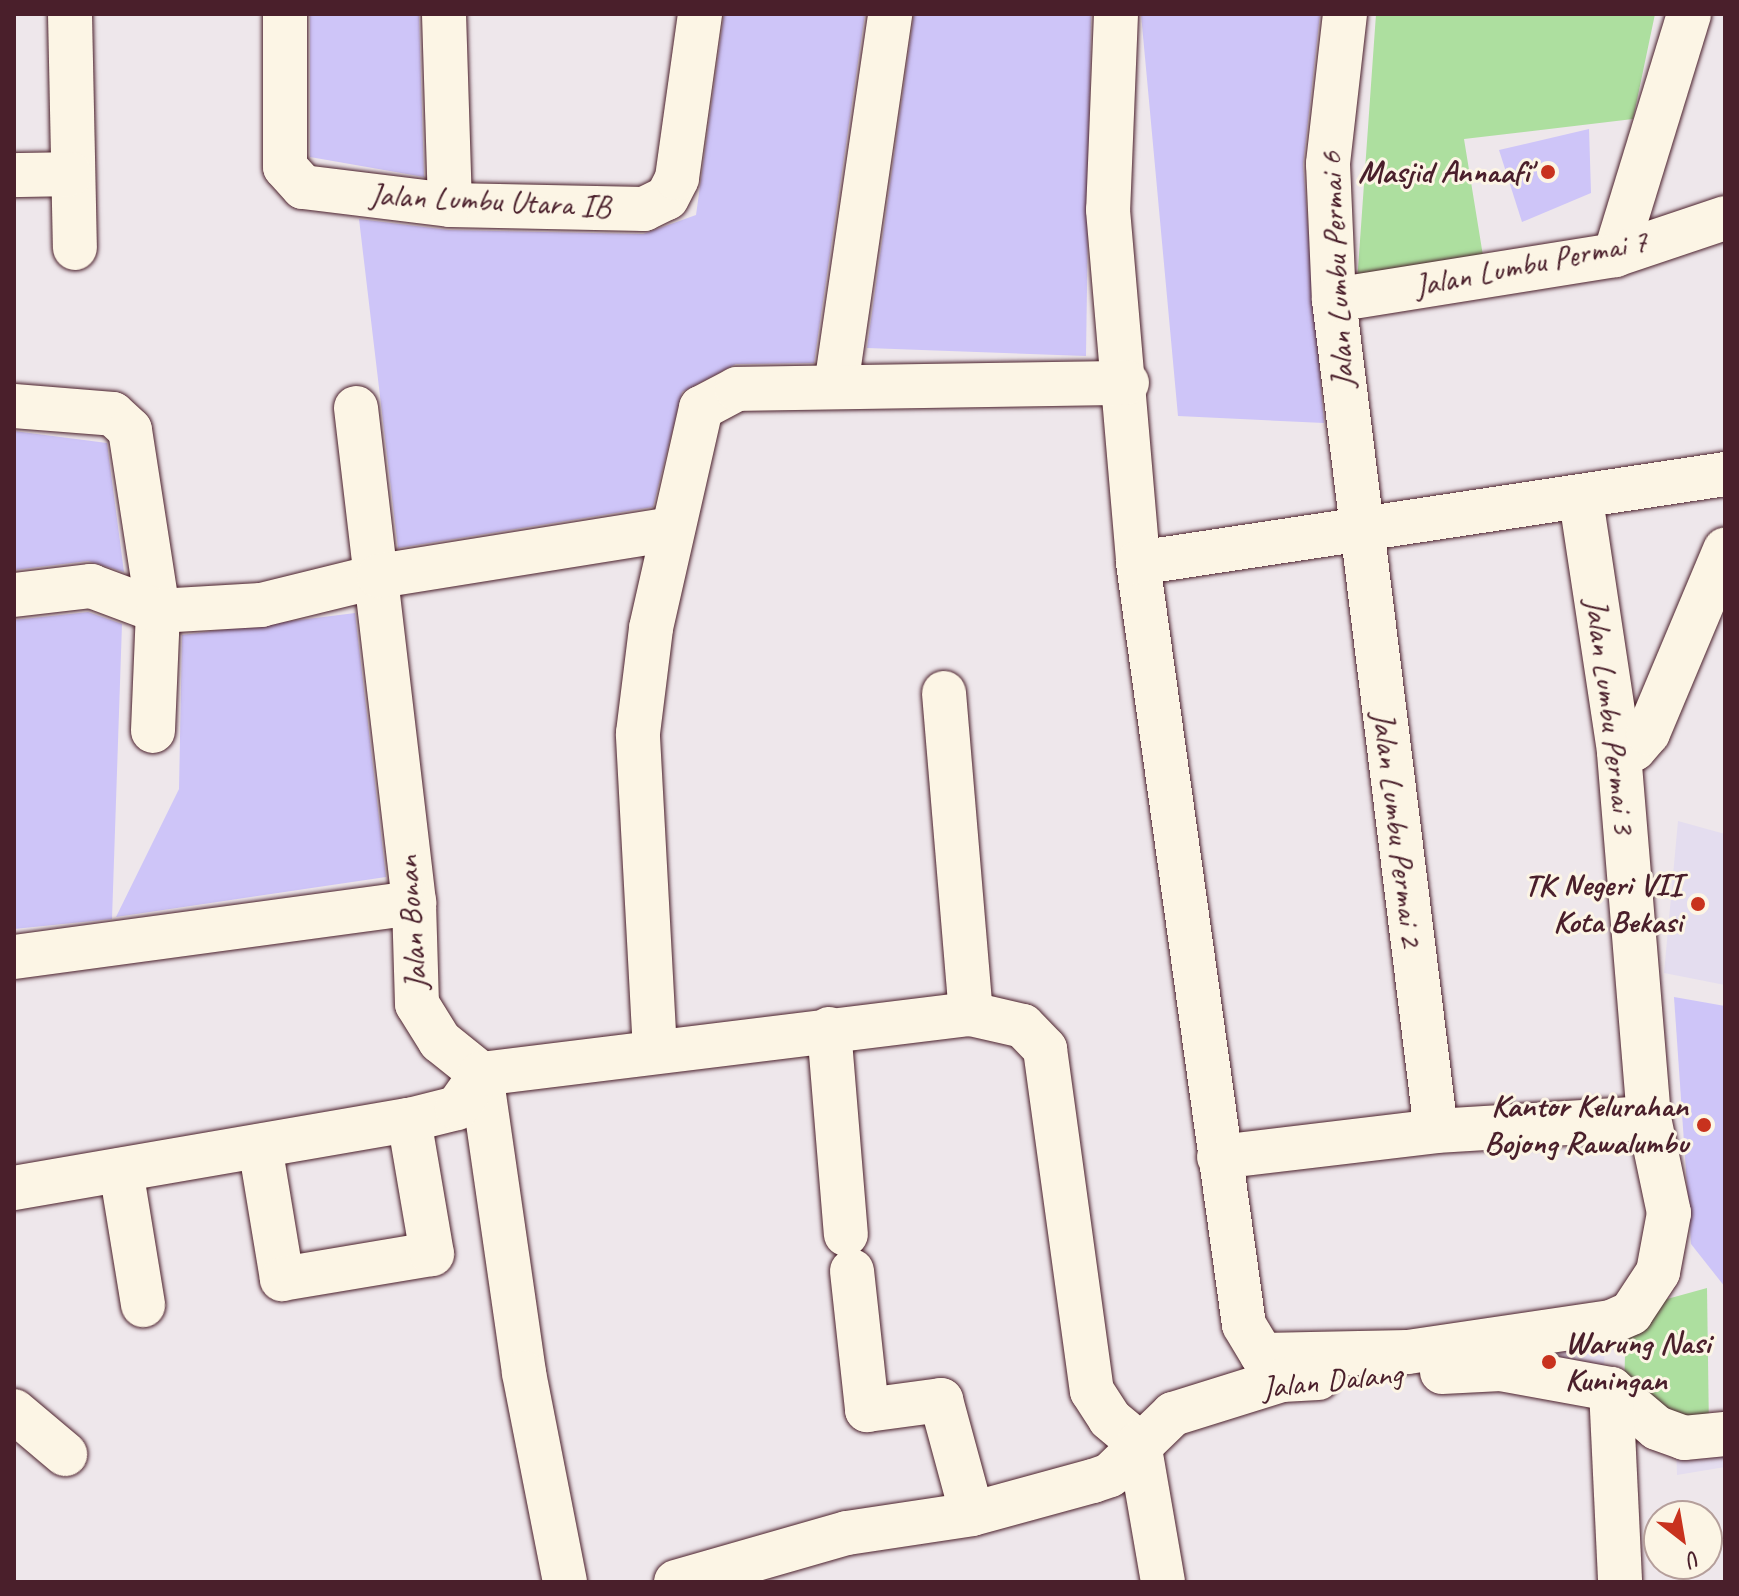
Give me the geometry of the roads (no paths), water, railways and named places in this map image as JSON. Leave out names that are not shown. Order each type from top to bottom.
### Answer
[{"type":"street","points":[[70,14],[70,174],[75,248]]},
{"type":"street","name":"Jalan Lumbu Utara IB","points":[[285,14],[285,167],[303,187],[450,205],[644,209],[667,198],[677,178],[700,14]]},
{"type":"street","points":[[444,14],[450,205]]},
{"type":"street","points":[[836,386],[890,14]]},
{"type":"street","points":[[1116,14],[1108,210],[1127,383],[1138,563],[1219,1157],[1436,1131],[1649,1118]]},
{"type":"street","name":"Jalan Lumbu Permai 6","points":[[1345,14],[1328,164],[1334,300],[1357,527]]},
{"type":"street","points":[[1615,255],[1689,14]]},
{"type":"street","points":[[14,175],[70,174]]},
{"type":"street","name":"Jalan Lumbu Permai 7","points":[[1334,300],[1615,255],[1725,218]]},
{"type":"street","points":[[655,1051],[638,733],[672,529],[701,408],[737,389],[1127,383]]},
{"type":"street","points":[[14,406],[113,414],[130,430],[158,611],[153,731]]},
{"type":"street","name":"Jalan Bonan","points":[[356,408],[379,576],[414,903],[417,1004],[440,1041],[481,1074]]},
{"type":"street","points":[[1138,563],[1357,527],[1581,501],[1725,474]]},
{"type":"street","name":"Jalan Lumbu Permai 3","points":[[1219,1157],[1244,1325],[1262,1355],[1408,1352],[1631,1313],[1658,1272],[1667,1238],[1649,1118],[1619,751],[1581,501]]},
{"type":"street","name":"Jalan Lumbu Permai 2","points":[[1357,527],[1436,1131]]},
{"type":"street","points":[[14,595],[91,586],[158,611],[261,605],[379,576],[672,529]]},
{"type":"street","points":[[1619,751],[1634,749],[1648,733],[1725,550]]},
{"type":"street","points":[[944,693],[971,1014]]},
{"type":"street","points":[[14,957],[414,903]]},
{"type":"street","points":[[14,1188],[409,1120],[457,1108],[481,1074],[971,1014],[1023,1026],[1045,1049],[1092,1391],[1110,1419],[1139,1443],[1163,1582]]},
{"type":"street","points":[[829,1029],[867,1410],[941,1400],[972,1514]]},
{"type":"street","points":[[481,1074],[524,1373],[565,1582]]},
{"type":"street","points":[[260,1146],[282,1279],[432,1254],[409,1120]]},
{"type":"street","points":[[121,1170],[143,1305]]},
{"type":"street","name":"Jalan Dalang","points":[[676,1582],[847,1533],[972,1514],[1110,1475],[1139,1443],[1173,1414],[1282,1380],[1501,1369],[1611,1389],[1657,1428],[1684,1438],[1725,1434]]},
{"type":"street","points":[[1611,1389],[1620,1581]]},
{"type":"street","points":[[14,1411],[65,1454]]},
{"type":"place","name":"Masjid Annaafi'","points":[[1548,172]]},
{"type":"place","name":"TK Negeri VII Kota Bekasi","points":[[1698,904]]},
{"type":"place","name":"Kantor Kelurahan Bojong Rawalumbu","points":[[1704,1125]]},
{"type":"place","name":"Warung Nasi Kuningan","points":[[1549,1362]]}]
